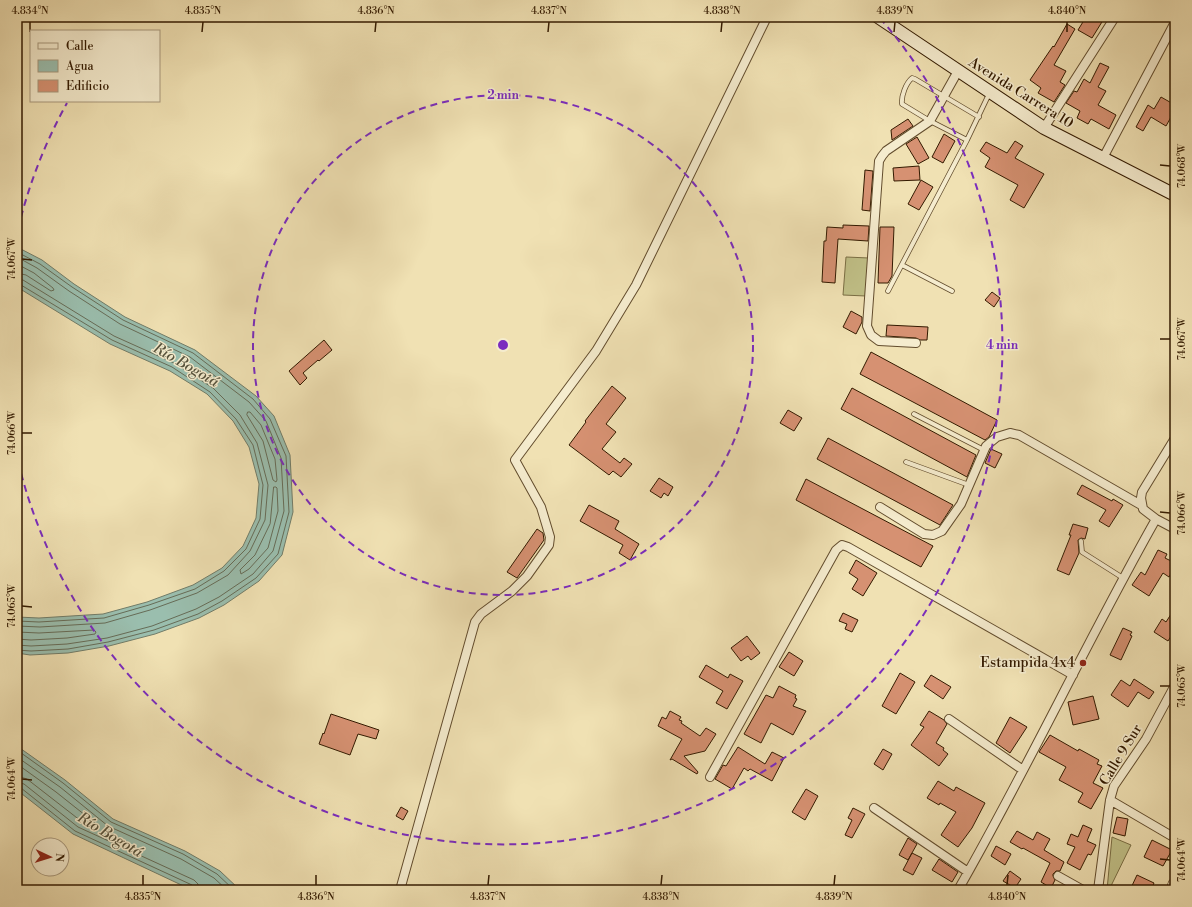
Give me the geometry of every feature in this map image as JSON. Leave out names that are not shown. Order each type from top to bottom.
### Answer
[{"type":"street","points":[[400,890],[475,622],[481,614],[512,591],[527,576],[548,546],[550,537],[541,507],[515,460],[596,351],[636,285],[767,17]]},
{"type":"street","name":"Avenida Carrera 10","points":[[878,17],[1044,128],[1175,195]]},
{"type":"street","points":[[1044,128],[1114,17]]},
{"type":"street","points":[[1103,158],[1175,22]]},
{"type":"street","points":[[916,343],[879,341],[871,335],[867,326],[879,161],[886,151],[930,121],[958,71]]},
{"type":"street","points":[[880,507],[924,534],[933,535],[942,531],[961,504],[986,446],[997,437],[1010,433],[1019,435],[1141,504]]},
{"type":"street","points":[[1175,438],[1142,492],[1141,504],[1142,509],[1156,519],[1175,529]]},
{"type":"street","points":[[958,890],[1023,770],[1123,578],[1156,519]]},
{"type":"street","points":[[710,777],[836,550],[842,545],[1073,675]]},
{"type":"street","name":"Calle 9 Sur","points":[[1098,890],[1110,800],[1114,786],[1146,739],[1175,686]]},
{"type":"street","points":[[948,719],[1023,770]]},
{"type":"street","points":[[1110,800],[1175,838]]},
{"type":"street","points":[[874,808],[968,872]]},
{"type":"street","points":[[1058,876],[1083,890]]},
{"type":"lane","points":[[966,140],[902,104],[901,98],[909,81],[912,78],[915,79],[979,116]]},
{"type":"lane","points":[[888,291],[990,92]]},
{"type":"lane","points":[[902,265],[952,291]]},
{"type":"lane","points":[[914,414],[985,450]]},
{"type":"lane","points":[[906,462],[970,486]]},
{"type":"lane","points":[[1081,541],[1082,552],[1123,578]]},
{"type":"lane","points":[[1168,890],[1171,882]]},
{"type":"green space","points":[[846,257],[869,258],[866,296],[843,295]]},
{"type":"green space","points":[[1112,837],[1131,845],[1109,890],[1107,890]]},
{"type":"water","name":"Río Bogotá","points":[[17,247],[42,260],[74,284],[125,317],[195,350],[256,396],[274,416],[290,455],[293,512],[282,555],[259,581],[224,605],[199,618],[155,634],[109,646],[68,653],[30,655],[17,653],[17,617],[39,618],[103,614],[147,602],[193,585],[222,568],[243,546],[256,518],[259,484],[249,447],[233,421],[207,394],[170,371],[110,344],[17,287]]},
{"type":"water","name":"Río Bogotá","points":[[17,746],[65,780],[113,819],[185,851],[220,871],[240,890],[192,890],[73,834],[17,790]]},
{"type":"building","points":[[1086,17],[1105,17],[1092,38],[1078,30]]},
{"type":"building","points":[[1067,24],[1075,29],[1054,65],[1066,71],[1060,82],[1065,85],[1054,102],[1038,93],[1041,88],[1030,80],[1053,46],[1054,47]]},
{"type":"building","points":[[1100,63],[1109,67],[1098,87],[1106,91],[1098,105],[1116,115],[1109,129],[1091,119],[1088,124],[1077,118],[1080,111],[1066,103],[1074,91],[1077,92],[1084,79],[1090,83]]},
{"type":"building","points":[[1161,97],[1175,105],[1175,110],[1166,126],[1151,117],[1143,131],[1136,127],[1148,105],[1154,109]]},
{"type":"building","points":[[908,119],[913,126],[892,140],[891,130]]},
{"type":"building","points":[[944,134],[955,141],[943,163],[932,157]]},
{"type":"building","points":[[917,137],[929,158],[918,164],[906,144]]},
{"type":"building","points":[[1015,141],[1023,146],[1015,158],[1044,174],[1024,208],[1010,200],[1018,185],[985,167],[990,158],[980,151],[986,142],[1007,153]]},
{"type":"building","points":[[919,166],[920,180],[894,181],[893,168]]},
{"type":"building","points":[[865,170],[873,171],[870,211],[862,210]]},
{"type":"building","points":[[921,180],[933,187],[919,210],[908,204]]},
{"type":"building","points":[[843,225],[869,226],[868,241],[838,239],[835,283],[822,282],[824,241],[826,241],[827,227],[843,228]]},
{"type":"building","points":[[880,227],[894,227],[892,276],[888,283],[878,283]]},
{"type":"building","points":[[992,292],[1000,298],[994,307],[985,300]]},
{"type":"building","points":[[851,311],[862,317],[862,322],[856,334],[843,327]]},
{"type":"building","points":[[887,325],[928,327],[927,340],[886,336]]},
{"type":"building","points":[[324,340],[332,350],[303,373],[307,378],[300,385],[289,371]]},
{"type":"building","points":[[871,352],[997,420],[989,437],[985,440],[860,374]]},
{"type":"building","points":[[612,386],[626,398],[606,424],[616,432],[602,449],[620,463],[624,458],[632,464],[621,477],[613,471],[609,475],[569,445],[586,422],[585,421]]},
{"type":"building","points":[[852,388],[976,455],[967,477],[841,409]]},
{"type":"building","points":[[788,410],[802,418],[794,431],[780,423]]},
{"type":"building","points":[[828,438],[953,505],[940,525],[817,459]]},
{"type":"building","points":[[991,449],[1002,454],[995,468],[985,463]]},
{"type":"building","points":[[659,478],[673,487],[668,496],[664,493],[661,498],[650,491]]},
{"type":"building","points":[[806,479],[933,546],[921,567],[796,500]]},
{"type":"building","points":[[1082,485],[1112,501],[1113,499],[1123,505],[1109,527],[1099,521],[1106,510],[1077,494]]},
{"type":"building","points":[[589,505],[619,521],[615,529],[639,544],[630,560],[619,553],[623,545],[580,521]]},
{"type":"building","points":[[1073,524],[1088,528],[1085,539],[1081,538],[1078,540],[1079,553],[1069,575],[1057,570],[1071,535],[1069,535]]},
{"type":"building","points":[[537,529],[543,533],[544,540],[517,578],[507,572]]},
{"type":"building","points":[[1158,550],[1167,554],[1165,558],[1175,563],[1175,566],[1169,577],[1163,573],[1149,596],[1132,585],[1141,572],[1145,575]]},
{"type":"building","points":[[856,560],[877,573],[863,596],[852,589],[858,579],[849,573]]},
{"type":"building","points":[[1175,608],[1175,630],[1168,641],[1154,632],[1162,619],[1166,622]]},
{"type":"building","points":[[843,613],[858,620],[852,632],[845,629],[847,624],[839,621]]},
{"type":"building","points":[[1123,628],[1132,632],[1130,635],[1132,636],[1121,660],[1110,655]]},
{"type":"building","points":[[747,636],[760,653],[751,660],[748,656],[741,661],[731,648]]},
{"type":"building","points":[[789,652],[803,661],[794,676],[779,667]]},
{"type":"building","points":[[706,665],[728,678],[730,674],[743,681],[727,709],[716,703],[723,691],[699,677]]},
{"type":"building","points":[[900,673],[915,682],[896,714],[882,706]]},
{"type":"building","points":[[931,675],[951,687],[943,699],[924,686]]},
{"type":"building","points":[[1134,679],[1154,692],[1149,699],[1138,692],[1128,707],[1111,695],[1121,680],[1130,686]]},
{"type":"building","points":[[779,686],[796,695],[795,698],[797,699],[793,706],[806,711],[793,735],[771,723],[761,743],[744,734],[766,695],[773,698]]},
{"type":"building","points":[[1093,696],[1099,719],[1073,725],[1068,702]]},
{"type":"building","points":[[670,711],[681,717],[679,720],[682,721],[681,723],[700,736],[706,728],[716,734],[705,751],[684,756],[698,772],[697,774],[672,759],[670,760],[682,739],[658,726],[662,717],[666,719]]},
{"type":"building","points":[[929,711],[944,720],[947,724],[936,743],[944,748],[943,750],[948,754],[939,766],[911,745],[924,727],[920,725]]},
{"type":"building","points":[[331,714],[379,730],[376,739],[358,734],[350,755],[319,744]]},
{"type":"building","points":[[1010,717],[1027,727],[1010,753],[996,743]]},
{"type":"building","points":[[1050,735],[1078,751],[1079,749],[1099,760],[1097,764],[1102,766],[1093,783],[1103,788],[1091,809],[1078,802],[1083,793],[1059,780],[1066,767],[1039,752]]},
{"type":"building","points":[[738,747],[765,764],[772,752],[784,758],[772,781],[750,769],[748,771],[744,768],[732,789],[715,779],[723,765],[726,766]]},
{"type":"building","points":[[883,749],[892,754],[883,770],[874,764]]},
{"type":"building","points":[[938,781],[954,791],[956,787],[985,803],[972,828],[958,847],[941,835],[956,812],[927,798]]},
{"type":"building","points":[[806,789],[818,796],[805,820],[792,812]]},
{"type":"building","points":[[401,807],[408,811],[403,820],[396,816]]},
{"type":"building","points":[[853,808],[865,814],[852,838],[845,835],[852,820],[848,818]]},
{"type":"building","points":[[1117,817],[1128,819],[1125,836],[1113,833]]},
{"type":"building","points":[[1083,825],[1092,829],[1087,841],[1096,845],[1091,855],[1088,854],[1080,870],[1067,863],[1075,847],[1067,844],[1071,834],[1078,837]]},
{"type":"building","points":[[1017,831],[1033,840],[1037,832],[1050,839],[1044,850],[1064,862],[1060,871],[1056,871],[1053,874],[1055,880],[1051,888],[1041,882],[1050,863],[1010,842]]},
{"type":"building","points":[[908,838],[917,844],[908,860],[899,855]]},
{"type":"building","points":[[1152,840],[1172,850],[1163,866],[1144,857]]},
{"type":"building","points":[[996,846],[1011,854],[1005,865],[991,856]]},
{"type":"building","points":[[912,853],[922,858],[913,875],[903,870]]},
{"type":"building","points":[[939,859],[958,872],[952,882],[932,870]]},
{"type":"building","points":[[1010,871],[1021,879],[1015,888],[1003,881]]},
{"type":"building","points":[[1137,875],[1154,883],[1151,890],[1130,890]]},
{"type":"place","name":"Estampida 4x4","points":[[1083,663]]}]
